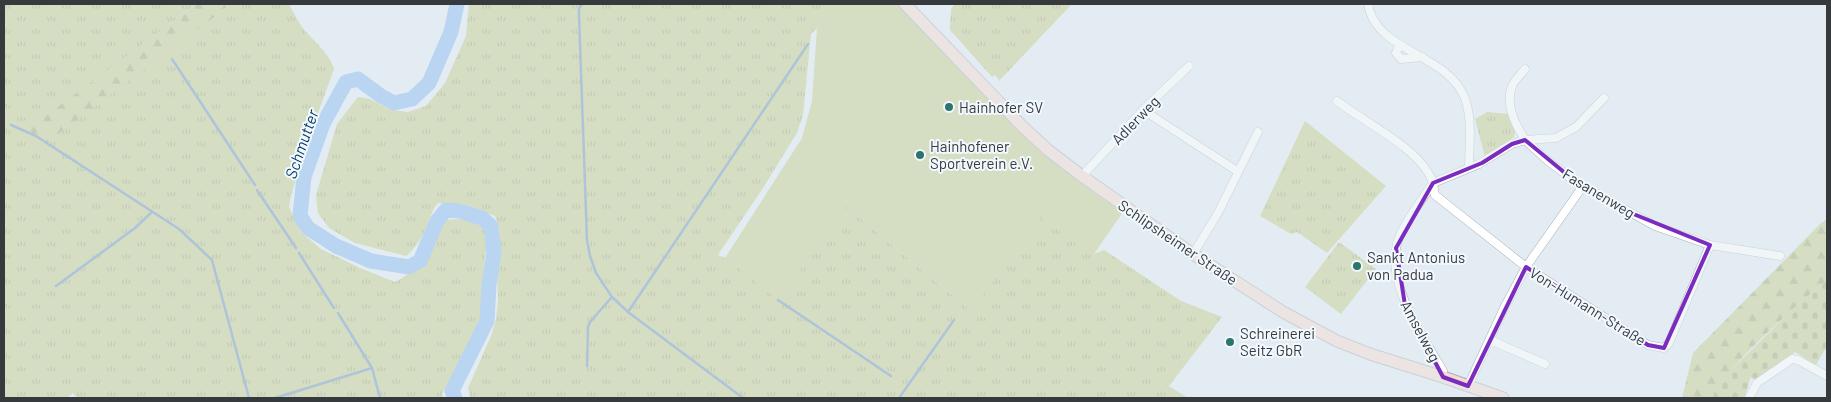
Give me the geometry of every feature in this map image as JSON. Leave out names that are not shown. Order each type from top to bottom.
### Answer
[{"type":"street","name":"Schlipsheimer Straße","points":[[905,4],[1023,127],[1048,150],[1193,254],[1283,312],[1329,337],[1370,354],[1503,398]]},
{"type":"street","points":[[1368,4],[1379,29],[1386,36],[1422,56],[1442,70],[1458,87],[1464,97],[1469,125],[1469,168]]},
{"type":"street","points":[[1403,46],[1400,46],[1396,51],[1401,59],[1422,56]]},
{"type":"street","name":"Adlerweg","points":[[1082,176],[1143,110],[1189,66]]},
{"type":"street","name":"Fasanenweg","points":[[1525,69],[1514,82],[1510,92],[1512,114],[1516,126],[1525,140],[1548,161],[1583,186],[1655,226],[1710,245],[1780,256]]},
{"type":"street","points":[[1337,101],[1415,155],[1431,176],[1433,183],[1482,163],[1512,144],[1525,140],[1556,138],[1576,127],[1604,98]]},
{"type":"street","points":[[1143,110],[1238,171]]},
{"type":"street","points":[[1193,254],[1218,214],[1258,132]]},
{"type":"street","name":"Von-Humann-Straße","points":[[1433,183],[1435,195],[1526,267],[1648,344],[1664,348],[1669,343],[1710,245]]},
{"type":"street","name":"Amselweg","points":[[1433,183],[1400,235],[1396,248],[1396,262],[1405,305],[1443,370],[1443,377]]},
{"type":"street","points":[[1468,386],[1505,306],[1526,267],[1583,186]]},
{"type":"street","points":[[1490,340],[1545,364]]},
{"type":"street","points":[[1749,398],[1757,383],[1792,359],[1798,360],[1827,376]]},
{"type":"highlighted area","points":[[1525,140],[1576,182],[1626,211],[1710,245],[1664,348],[1648,345],[1526,267],[1468,386],[1443,377],[1405,305],[1396,248],[1433,183],[1482,163],[1512,144]]},
{"type":"green space","points":[[4,4],[197,4],[29,129],[226,8],[225,4],[290,4],[302,27],[325,52],[334,69],[291,195],[289,207],[301,232],[321,249],[395,282],[422,266],[443,221],[467,220],[488,232],[481,298],[481,320],[458,368],[442,394],[443,398],[77,398],[73,393],[67,398],[4,398]]},
{"type":"green space","points":[[197,4],[225,4],[226,8],[45,144],[28,129]]},
{"type":"green space","points":[[469,4],[842,4],[811,34],[803,115],[797,133],[718,255],[725,258],[846,206],[971,311],[1052,165],[1072,174],[1066,179],[1094,254],[1104,250],[1181,301],[1222,317],[1169,386],[1188,398],[470,398],[468,388],[491,336],[496,319],[498,300],[497,272],[500,253],[499,228],[495,216],[467,206],[438,203],[419,242],[406,256],[355,243],[329,228],[318,213],[316,195],[337,124],[358,97],[370,99],[391,110],[408,112],[426,106],[445,83],[466,36]]},
{"type":"green space","name":"Hainhofener Sportverein e.V.","points":[[842,4],[898,4],[981,89],[1068,173],[1057,192],[1066,179],[1071,176],[1123,212],[1094,254],[1041,219],[1047,207],[1036,225],[971,311],[846,206],[778,300],[725,258],[802,138],[812,101],[817,28]]},
{"type":"green space","points":[[955,4],[1072,4],[998,82],[999,80],[995,75],[992,77],[950,30],[951,9]]},
{"type":"green space","points":[[1487,112],[1509,114],[1515,132],[1514,137],[1485,157],[1475,119]]},
{"type":"green space","points":[[1305,121],[1386,186],[1327,253],[1297,232],[1291,234],[1260,216]]},
{"type":"green space","points":[[1827,219],[1827,281],[1782,319],[1744,356],[1729,373],[1713,398],[1682,398],[1693,353]]},
{"type":"green space","points":[[1339,242],[1376,269],[1341,314],[1305,287]]},
{"type":"green space","points":[[1827,281],[1827,346],[1816,365],[1795,352],[1757,379],[1750,378],[1745,398],[1713,398],[1724,372],[1731,370],[1796,306]]},
{"type":"waterway","name":"Schmutter","points":[[455,398],[452,391],[487,321],[489,285],[494,253],[491,226],[482,218],[459,211],[446,210],[437,221],[420,261],[409,267],[371,261],[336,246],[308,228],[300,216],[304,177],[323,124],[346,82],[358,79],[394,103],[412,99],[429,83],[451,32],[457,4]]},
{"type":"waterway","points":[[582,4],[579,8],[579,16],[587,240],[596,273],[612,297],[628,312],[743,398]]},
{"type":"waterway","points":[[628,312],[808,44]]},
{"type":"waterway","points":[[172,59],[255,185]]},
{"type":"waterway","points":[[11,125],[36,136],[179,229],[212,260],[249,398]]},
{"type":"waterway","points":[[257,190],[296,248]]},
{"type":"waterway","points":[[56,286],[135,228],[152,212]]},
{"type":"waterway","points":[[299,253],[334,308]]},
{"type":"waterway","points":[[587,366],[588,327],[590,322],[612,297]]},
{"type":"waterway","points":[[778,300],[891,376]]},
{"type":"waterway","points":[[338,313],[372,368],[380,398]]},
{"type":"waterway","points":[[899,398],[954,320]]},
{"type":"waterway","points":[[275,398],[372,368]]},
{"type":"place","name":"Hainhofer SV","points":[[949,107]]},
{"type":"place","name":"Hainhofener Sportverein e.V.","points":[[920,155]]},
{"type":"place","name":"Sankt Antonius von Padua","points":[[1357,266]]},
{"type":"place","name":"Schreinerei Seitz GbR","points":[[1230,342]]}]
